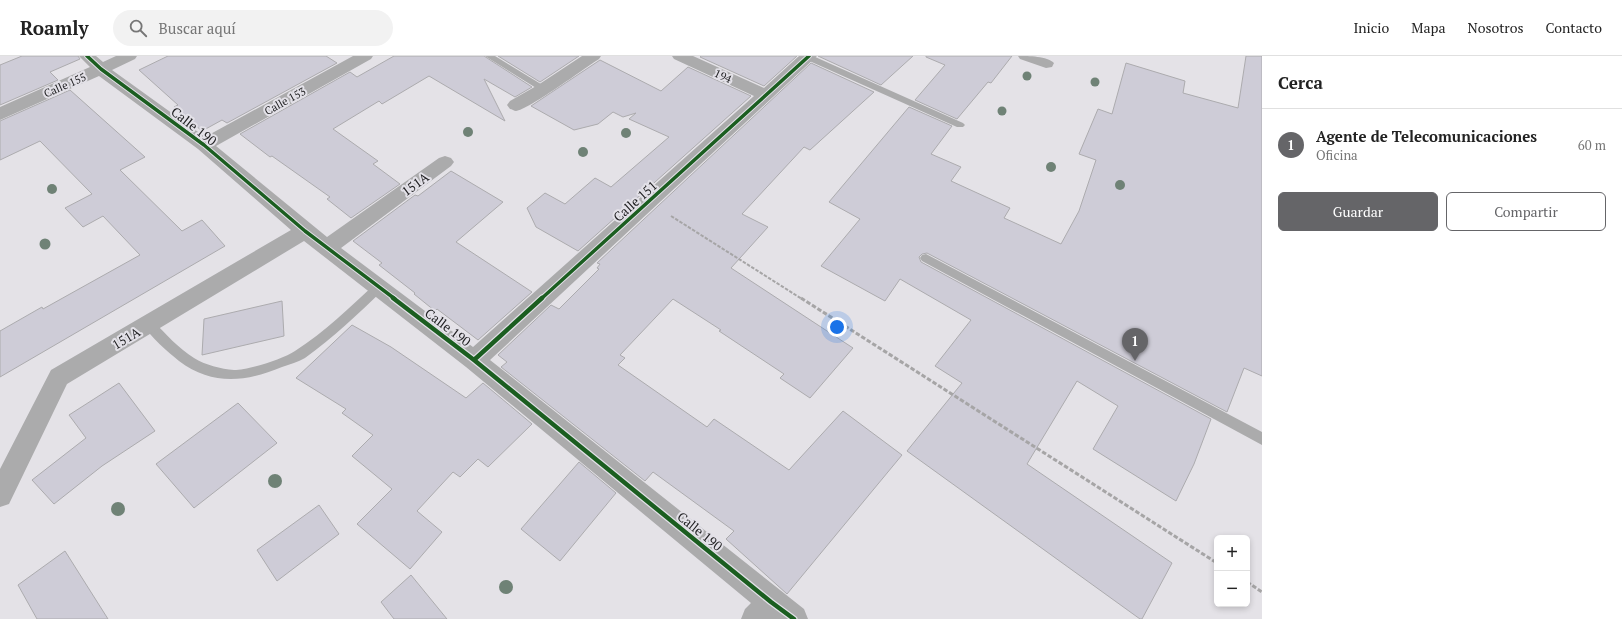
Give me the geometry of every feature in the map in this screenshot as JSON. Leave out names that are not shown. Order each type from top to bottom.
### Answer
[{"type":"street","name":"Calle 190","points":[[87,56],[102,69],[204,145],[326,248],[474,360],[763,611],[794,619]]},
{"type":"street","name":"Calle 155","points":[[0,114],[129,56]]},
{"type":"street","name":"Calle 153","points":[[204,145],[365,56]]},
{"type":"street","points":[[516,105],[544,89],[593,56]]},
{"type":"street","name":"194","points":[[680,56],[765,95]]},
{"type":"street","name":"Calle 151","points":[[474,360],[809,56]]},
{"type":"street","points":[[1026,56],[1046,63]]},
{"type":"street","name":"151A","points":[[326,248],[445,162]]},
{"type":"street","name":"151A","points":[[0,495],[59,377],[305,231]]},
{"type":"lane","points":[[489,56],[544,89]]},
{"type":"lane","points":[[809,56],[960,125]]},
{"type":"lane","points":[[926,258],[1262,439]]},
{"type":"lane","points":[[149,324],[173,349],[190,362],[210,371],[235,375],[265,369],[299,355],[339,324],[379,287]]},
{"type":"path","points":[[649,202],[1214,561]]},
{"type":"path","points":[[1250,584],[1262,592]]},
{"type":"building","points":[[22,56],[78,56],[80,59],[50,72],[58,80],[0,105],[0,65]]},
{"type":"building","points":[[168,56],[326,56],[337,63],[227,123],[222,120],[202,131],[174,107],[178,105],[139,70]]},
{"type":"building","points":[[394,56],[484,56],[532,87],[515,97],[484,79],[505,121],[429,76],[382,104],[379,101],[333,129],[378,161],[373,164],[400,184],[351,218],[327,199],[330,197],[272,156],[270,157],[240,134],[350,72],[357,77]]},
{"type":"building","points":[[498,56],[579,56],[540,82]]},
{"type":"building","points":[[797,56],[764,86],[700,57]]},
{"type":"building","points":[[818,56],[913,56],[881,85]]},
{"type":"building","points":[[926,56],[1012,56],[991,83],[988,82],[957,119],[915,100],[945,65]]},
{"type":"building","points":[[1246,56],[1262,56],[1262,376],[1244,368],[1227,412],[927,253],[922,254],[919,257],[921,262],[1211,419],[1194,464],[1176,501],[1093,449],[1118,406],[1077,381],[1027,464],[1172,563],[1142,619],[1140,619],[907,451],[962,383],[935,366],[971,320],[900,279],[885,301],[821,266],[860,219],[829,202],[909,107],[952,126],[931,154],[961,167],[951,181],[1010,208],[1004,218],[1061,244],[1079,211],[1096,160],[1079,154],[1098,109],[1112,114],[1126,63],[1185,81],[1183,93],[1238,108]]},
{"type":"building","points":[[600,60],[661,91],[688,67],[751,96],[578,251],[536,227],[527,208],[545,193],[565,204],[595,178],[611,187],[669,137],[629,119],[636,113],[623,117],[613,112],[598,124],[574,130],[531,106]]},
{"type":"building","points":[[811,63],[874,92],[810,150],[804,147],[742,214],[768,227],[731,268],[853,348],[810,398],[780,378],[784,374],[673,299],[620,355],[625,358],[618,365],[707,427],[714,419],[789,470],[843,411],[902,455],[787,594],[726,539],[734,531],[653,472],[645,481],[501,367],[507,362],[498,355],[551,305],[559,309],[599,269],[597,268],[600,264],[597,263]]},
{"type":"building","points":[[70,90],[145,157],[120,170],[182,231],[202,220],[225,246],[0,377],[0,331],[140,255],[103,216],[83,227],[65,208],[92,194],[40,141],[0,160],[0,121]]},
{"type":"building","points":[[451,171],[503,202],[456,242],[532,292],[478,340],[437,309],[435,311],[414,294],[415,293],[379,265],[382,263],[353,241],[415,195],[418,196]]},
{"type":"building","points":[[282,301],[284,336],[202,355],[204,319]]},
{"type":"building","points":[[352,325],[391,347],[466,398],[483,383],[532,424],[488,467],[478,459],[460,477],[453,472],[417,511],[442,532],[410,569],[357,524],[392,489],[352,456],[373,435],[342,413],[346,409],[296,378]]},
{"type":"building","points":[[119,383],[155,431],[102,466],[54,504],[32,480],[86,438],[69,415]]},
{"type":"building","points":[[238,403],[277,443],[194,508],[156,464]]},
{"type":"building","points":[[579,462],[616,493],[560,561],[521,529]]},
{"type":"building","points":[[319,505],[339,534],[277,581],[257,550]]},
{"type":"building","points":[[65,551],[108,619],[37,619],[18,585]]},
{"type":"building","points":[[411,575],[447,619],[394,619],[381,602]]},
{"type":"cycle path","points":[[87,56],[101,69],[204,145],[305,231],[474,360],[771,602],[794,619]]},
{"type":"cycle path","points":[[474,360],[809,56]]},
{"type":"place","name":"Agente de Telecomunicaciones","points":[[1135,361]]}]
